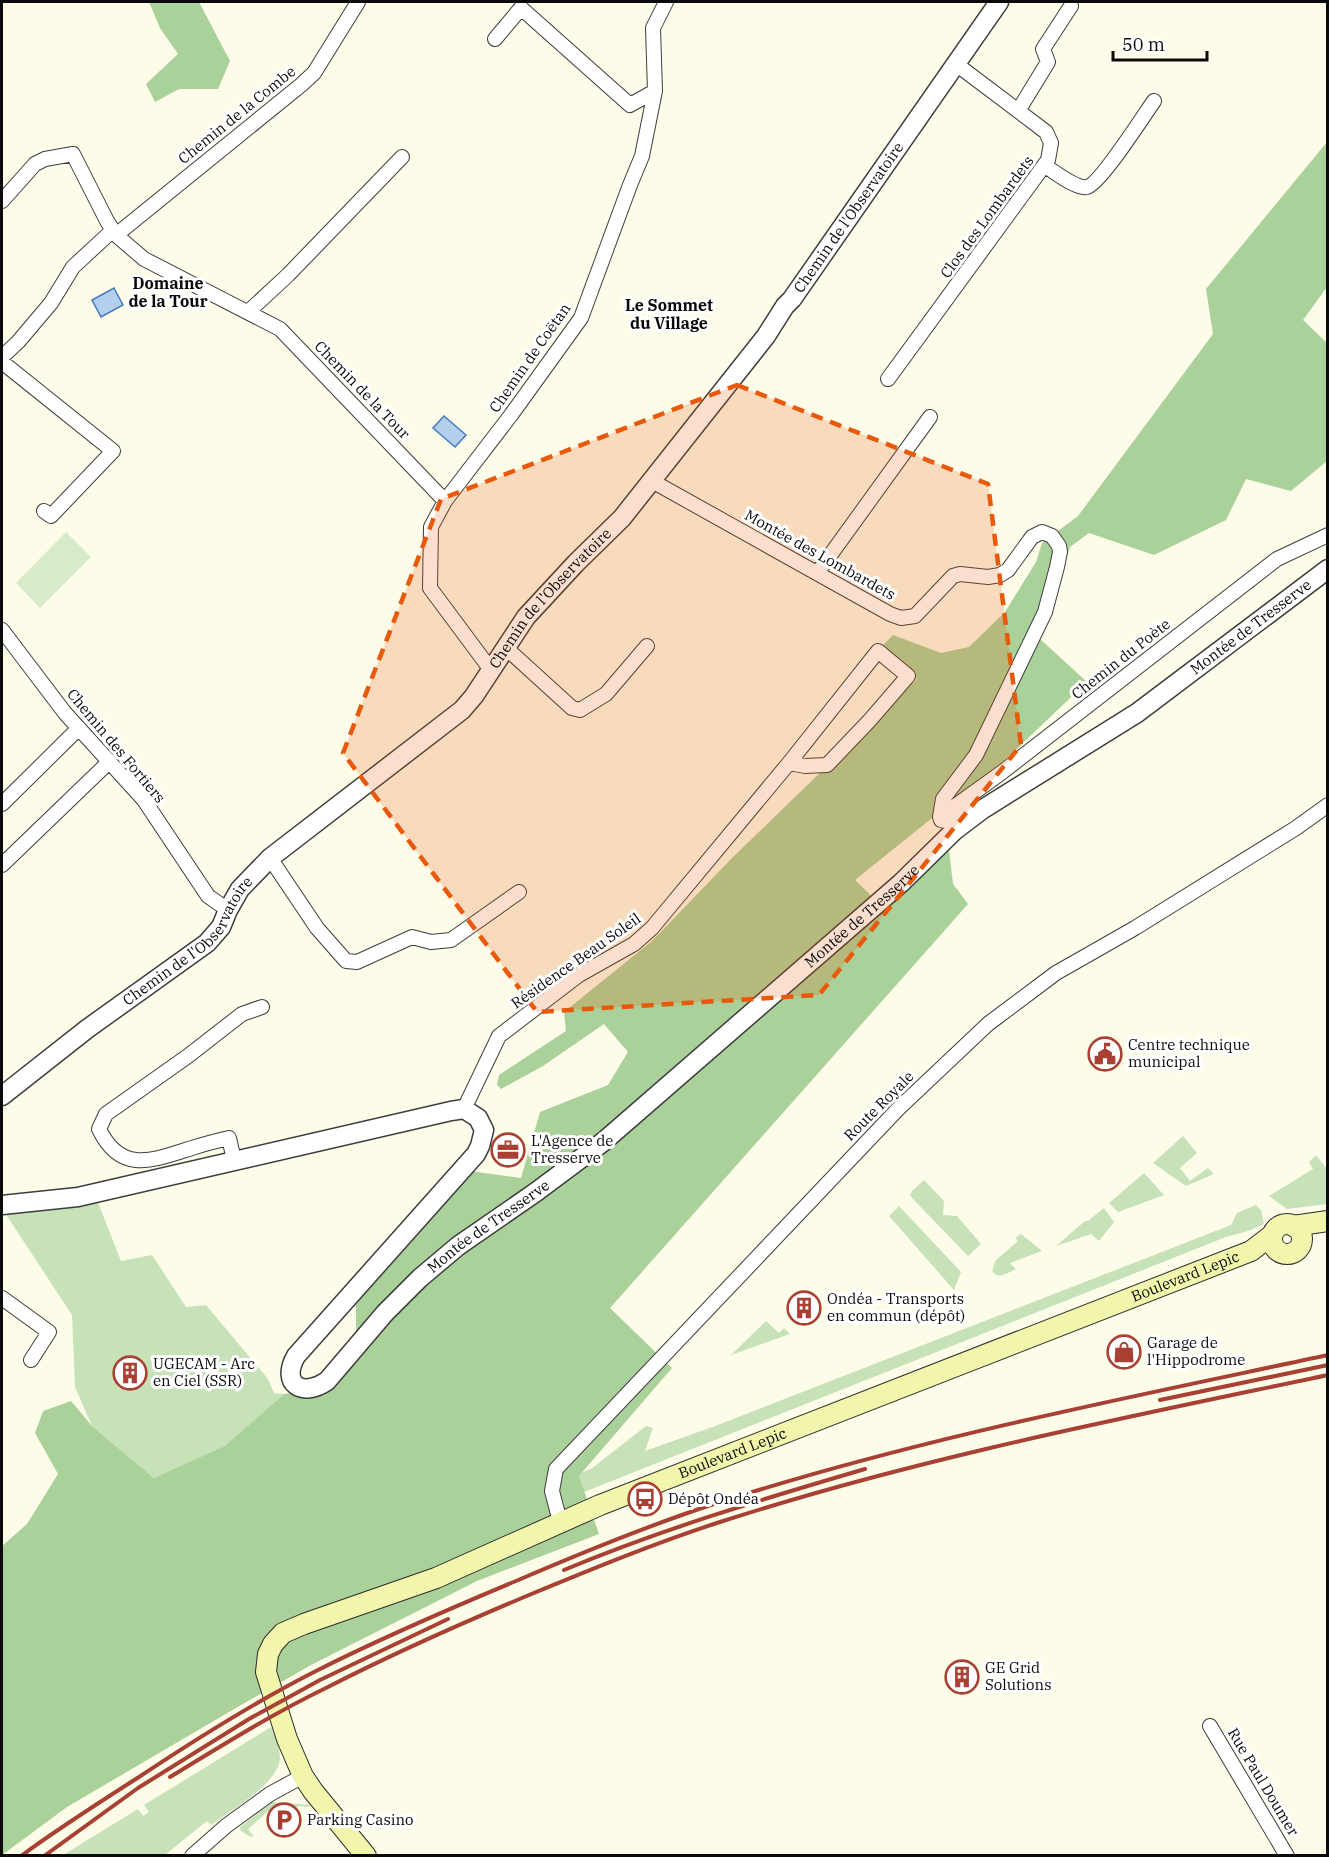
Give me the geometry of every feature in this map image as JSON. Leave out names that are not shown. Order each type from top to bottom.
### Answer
[{"type":"main road","name":"Boulevard Lepic","points":[[366,1856],[313,1791],[303,1776],[287,1739],[266,1672],[270,1649],[282,1633],[436,1578],[560,1522],[1276,1243],[1280,1226],[1287,1224],[1297,1235],[1326,1221]]},
{"type":"street","name":"Chemin de la Combe","points":[[2,357],[51,303],[72,267],[314,73],[358,2]]},
{"type":"street","name":"Chemin de Coëtan","points":[[491,670],[430,588],[431,527],[445,501],[581,318],[642,156],[655,91],[653,28],[666,2]]},
{"type":"street","name":"Chemin de l'Observatoire","points":[[2,1096],[87,1029],[207,943],[221,927],[240,889],[270,858],[462,710],[474,696],[526,617],[622,518],[766,336],[999,2]]},
{"type":"street","points":[[1018,111],[1048,62],[1043,49],[1071,6]]},
{"type":"street","points":[[495,39],[521,8],[630,105],[655,91]]},
{"type":"street","name":"Clos des Lombardets","points":[[888,379],[1045,166],[1051,149],[1050,138],[1046,132],[956,64]]},
{"type":"street","points":[[1045,166],[1074,184],[1087,187],[1104,172],[1154,101]]},
{"type":"street","name":"Chemin de la Tour","points":[[2,201],[35,164],[45,159],[73,154],[114,233],[144,259],[280,329],[445,501]]},
{"type":"street","points":[[248,312],[296,267],[402,158]]},
{"type":"street","points":[[2,362],[112,451],[51,516],[44,511]]},
{"type":"street","points":[[818,572],[930,417]]},
{"type":"street","name":"Montée des Lombardets","points":[[652,481],[901,618],[915,616],[953,576],[960,574],[988,577],[1000,575],[1008,570],[1027,542],[1036,534],[1047,533],[1056,540],[1060,552],[1045,612],[976,755],[943,799],[940,817]]},
{"type":"street","name":"Chemin du Poète","points":[[940,817],[1011,765],[1277,559],[1328,535]]},
{"type":"street","name":"Montée de Tresserve","points":[[464,1109],[474,1114],[482,1124],[484,1130],[480,1146],[470,1162],[409,1227],[296,1356],[290,1371],[291,1378],[301,1388],[312,1389],[327,1381],[385,1313],[420,1278],[458,1246],[603,1142],[901,884],[954,831],[983,809],[1137,713],[1328,569]]},
{"type":"street","name":"Chemin des Fortiers","points":[[2,630],[79,729],[144,800],[208,896],[228,910]]},
{"type":"street","points":[[506,648],[572,708],[580,710],[606,694],[647,646]]},
{"type":"street","name":"Résidence Beau Soleil","points":[[464,1109],[499,1036],[579,975],[634,944],[652,928],[789,763],[878,651],[908,676],[827,765],[805,766],[789,763]]},
{"type":"street","points":[[2,804],[79,729]]},
{"type":"street","points":[[2,865],[110,761]]},
{"type":"street","points":[[940,817],[946,822],[953,820],[1033,768],[1038,774]]},
{"type":"street","name":"Route Royale","points":[[560,1522],[552,1491],[556,1468],[806,1204],[943,1065],[987,1024],[1056,973],[1135,928],[1296,828],[1328,805]]},
{"type":"street","points":[[270,858],[317,928],[346,961],[357,962],[412,937],[431,942],[451,940],[519,892]]},
{"type":"street","points":[[234,1160],[229,1138],[148,1161],[132,1160],[118,1153],[104,1140],[99,1129],[106,1114],[188,1056],[242,1014],[262,1006]]},
{"type":"street","points":[[2,1205],[78,1197],[464,1109]]},
{"type":"street","points":[[2,1298],[49,1332],[31,1360]]},
{"type":"street","name":"Rue Paul Doumer","points":[[1209,1726],[1287,1856]]},
{"type":"street","points":[[192,1856],[226,1826],[270,1794],[303,1776]]},
{"type":"highlighted area","points":[[737,385],[988,484],[1021,745],[819,995],[537,1012],[343,753],[441,499]]},
{"type":"green space","points":[[149,2],[199,2],[230,61],[218,89],[179,89],[155,102],[146,84],[178,54],[160,28]]},
{"type":"green space","points":[[1327,142],[1327,287],[1303,320],[1327,343],[1327,461],[1291,491],[1246,479],[1226,520],[1154,555],[1089,533],[1070,547],[1039,638],[1087,682],[1008,757],[855,880],[884,908],[949,850],[953,884],[968,904],[610,1308],[672,1368],[579,1476],[599,1534],[477,1581],[311,1665],[67,1807],[2,1855],[2,1546],[27,1524],[58,1474],[35,1433],[43,1411],[71,1401],[92,1426],[154,1478],[225,1446],[284,1394],[300,1392],[316,1396],[342,1374],[356,1339],[356,1304],[469,1171],[521,1178],[540,1112],[608,1085],[628,1052],[604,1024],[543,1066],[501,1089],[497,1085],[499,1075],[566,1031],[564,1012],[652,941],[732,858],[917,679],[881,647],[893,635],[941,653],[969,647],[1005,612],[1036,562],[1042,543],[1078,516],[1213,334],[1206,289]]},
{"type":"green space","points":[[66,532],[91,557],[40,608],[16,583]]},
{"type":"green space","points":[[1183,1136],[1197,1153],[1180,1168],[1190,1181],[1208,1168],[1214,1174],[1186,1186],[1153,1163]]},
{"type":"green space","points":[[1316,1155],[1327,1169],[1327,1204],[1287,1209],[1269,1196],[1313,1169],[1309,1162]]},
{"type":"green space","points":[[1144,1173],[1164,1195],[1118,1212],[1109,1203]]},
{"type":"green space","points":[[924,1180],[944,1201],[943,1215],[957,1216],[981,1244],[968,1256],[910,1195]]},
{"type":"green space","points":[[97,1200],[121,1261],[152,1255],[186,1307],[206,1305],[268,1379],[274,1393],[284,1394],[225,1447],[154,1478],[92,1426],[75,1387],[72,1315],[5,1213]]},
{"type":"green space","points":[[1256,1205],[1261,1210],[1264,1224],[1248,1231],[1226,1237],[569,1498],[570,1477],[591,1469],[646,1426],[653,1428],[645,1451],[718,1425],[1231,1225],[1237,1213]]},
{"type":"green space","points":[[899,1206],[961,1272],[954,1290],[889,1216]]},
{"type":"green space","points":[[1104,1208],[1114,1222],[1099,1241],[1091,1234],[1056,1246],[1085,1221]]},
{"type":"green space","points":[[1021,1234],[1042,1251],[1010,1263],[1016,1269],[1003,1275],[994,1274],[992,1271],[996,1260],[1018,1241],[1015,1238]]},
{"type":"green space","points":[[766,1321],[779,1333],[784,1328],[790,1334],[731,1355]]},
{"type":"green space","points":[[271,1727],[280,1758],[278,1767],[271,1777],[252,1796],[211,1825],[207,1821],[165,1855],[63,1855],[138,1809],[143,1816],[149,1812],[144,1805]]},
{"type":"green space","points":[[271,1802],[311,1805],[289,1809],[284,1803],[275,1805],[248,1829],[254,1837],[247,1835],[239,1828]]},
{"type":"water","points":[[114,288],[123,305],[101,317],[92,300]]},
{"type":"water","points":[[444,416],[466,435],[455,447],[433,428]]},
{"type":"railway","points":[[21,1856],[182,1749],[293,1683],[415,1624],[639,1531],[714,1504],[866,1459],[1096,1404],[1328,1355]]},
{"type":"railway","points":[[1160,1400],[1328,1365]]},
{"type":"railway","points":[[170,1777],[286,1709],[401,1651],[553,1585],[696,1530],[795,1499],[946,1459],[1328,1375]]},
{"type":"railway","points":[[564,1570],[675,1528],[865,1469]]},
{"type":"railway","points":[[44,1856],[138,1788],[249,1719],[320,1680],[448,1619]]},
{"type":"place","name":"Centre technique municipal","points":[[1105,1054]]},
{"type":"place","name":"L'Agence de Tresserve","points":[[508,1150]]},
{"type":"place","name":"Ondéa - Transports en commun (dépôt)","points":[[804,1308]]},
{"type":"place","name":"Garage de l'Hippodrome","points":[[1124,1352]]},
{"type":"place","name":"UGECAM - Arc en Ciel (SSR)","points":[[130,1373]]},
{"type":"place","name":"Dépôt Ondéa","points":[[645,1499]]},
{"type":"place","name":"GE Grid Solutions","points":[[962,1677]]},
{"type":"place","name":"Parking Casino","points":[[284,1820]]},
{"type":"district","name":"Domaine de la Tour","points":[[168,292]]},
{"type":"district","name":"Le Sommet du Village","points":[[669,314]]}]
